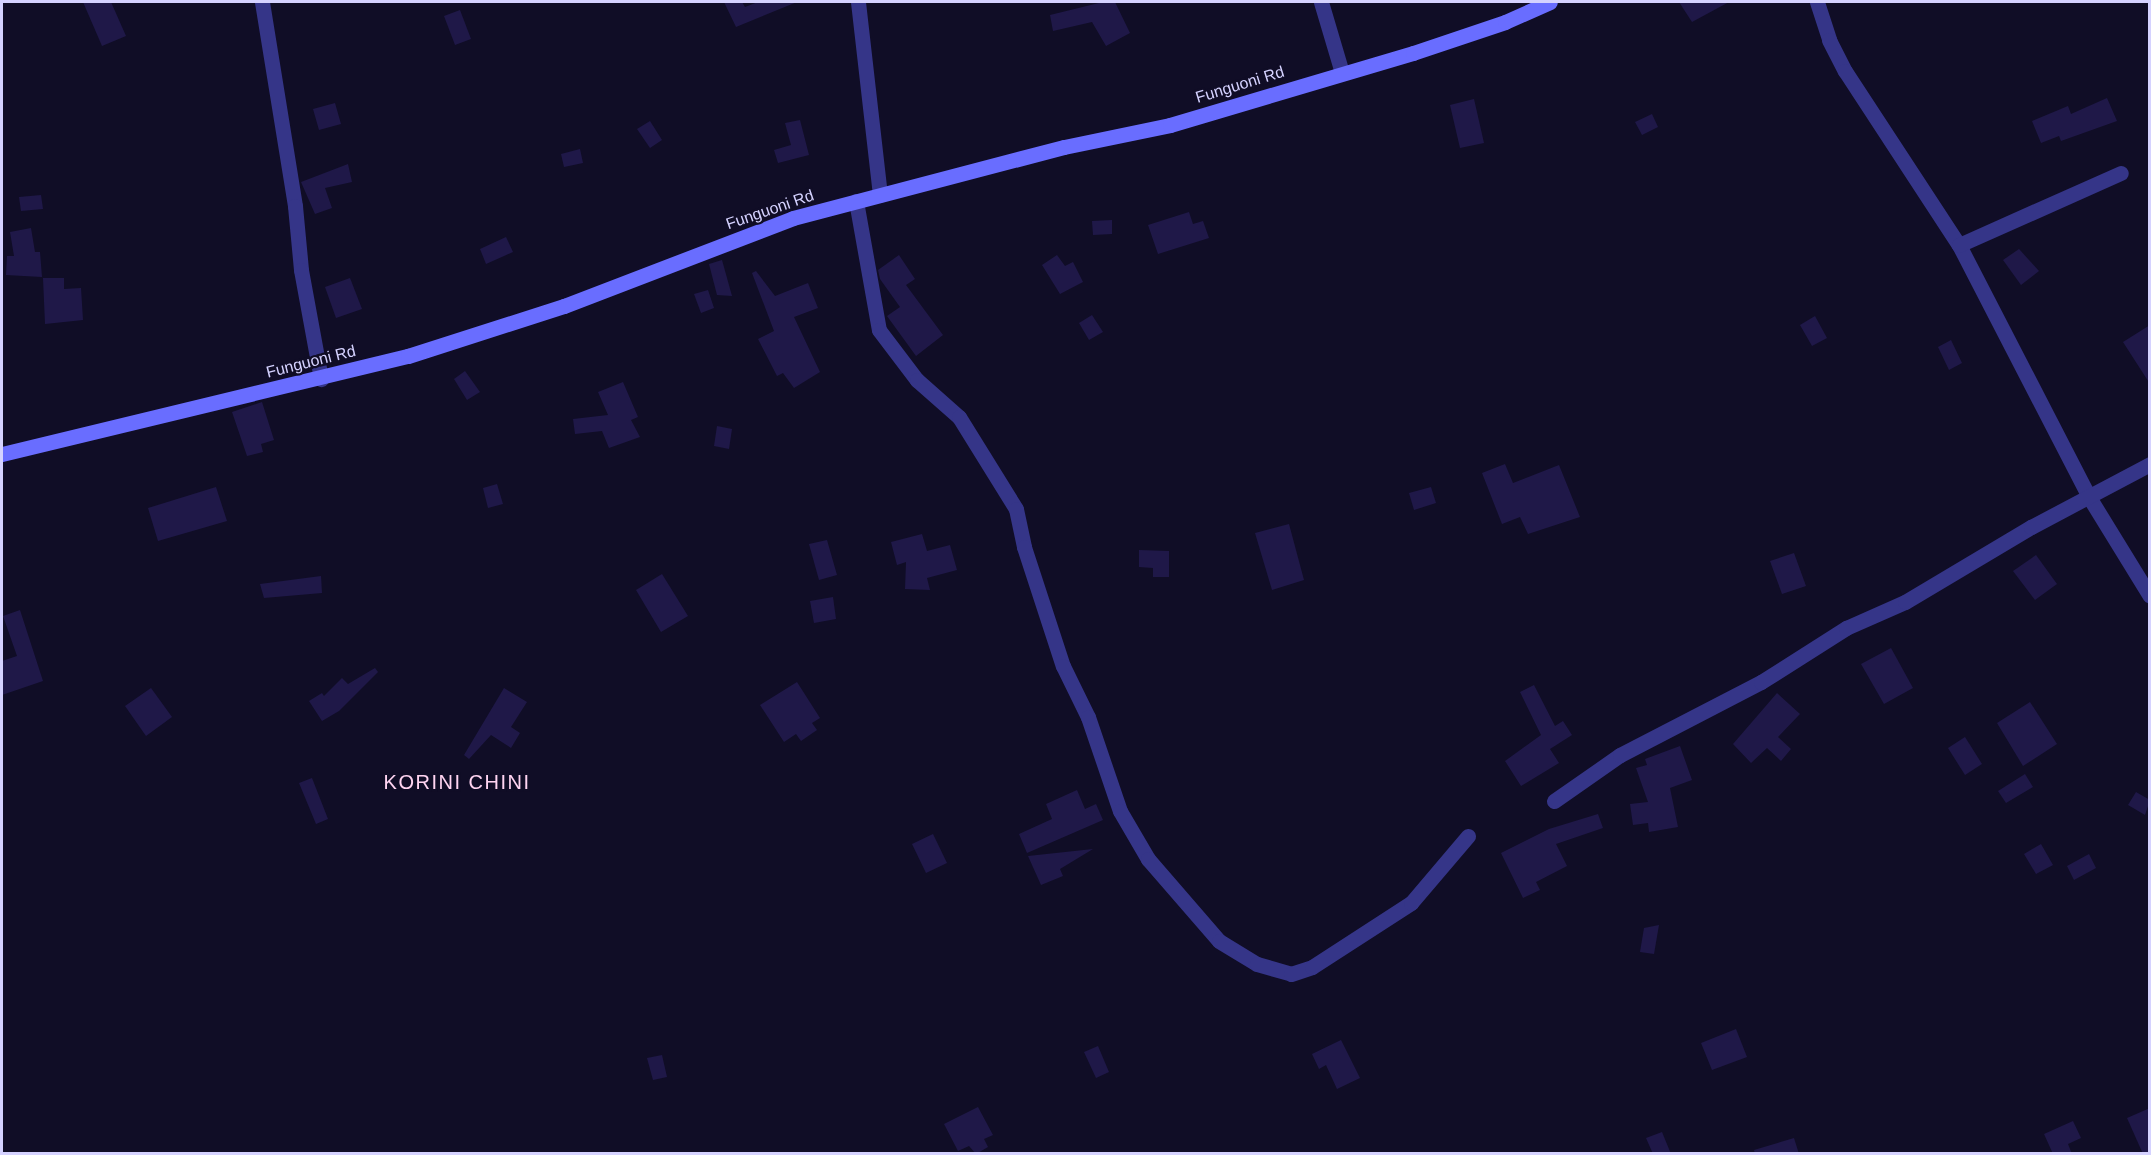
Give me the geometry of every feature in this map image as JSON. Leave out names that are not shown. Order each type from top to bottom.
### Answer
[{"type":"street","points":[[262,2],[289,163],[301,270],[321,379]]},
{"type":"street","points":[[858,2],[880,195]]},
{"type":"street","points":[[1321,2],[1342,73]]},
{"type":"street","name":"Funguoni Rd","points":[[2,454],[321,379],[564,306],[793,219],[1064,147],[1170,125],[1505,22],[1550,2]]},
{"type":"street","points":[[1817,2],[1829,40],[1845,71],[1959,245],[2089,497],[2150,596]]},
{"type":"street","points":[[1959,245],[2121,173]]},
{"type":"street","points":[[856,201],[879,330],[917,380],[959,417],[1016,509],[1024,547],[1063,666],[1088,717],[1120,811],[1148,860],[1219,941],[1257,964],[1291,974],[1312,967],[1411,903],[1468,836]]},
{"type":"street","points":[[1554,801],[1620,755],[1761,682],[1846,628],[1905,602],[2150,464]]},
{"type":"building","points":[[83,2],[111,2],[126,36],[102,46]]},
{"type":"building","points":[[724,2],[742,2],[745,7],[758,2],[797,2],[736,27]]},
{"type":"building","points":[[1103,2],[1115,2],[1130,33],[1106,46],[1092,22],[1053,31],[1050,15]]},
{"type":"building","points":[[1679,2],[1729,2],[1692,22]]},
{"type":"building","points":[[460,10],[471,39],[455,45],[444,16]]},
{"type":"building","points":[[2107,98],[2117,121],[2061,141],[2059,136],[2041,143],[2032,121],[2068,106],[2071,114]]},
{"type":"building","points":[[1474,99],[1484,143],[1460,148],[1450,105]]},
{"type":"building","points":[[335,103],[341,124],[319,130],[313,109]]},
{"type":"building","points":[[1652,114],[1658,127],[1642,135],[1635,122]]},
{"type":"building","points":[[800,120],[809,155],[778,163],[774,150],[791,145],[785,123]]},
{"type":"building","points":[[650,121],[662,140],[650,148],[637,129]]},
{"type":"building","points":[[580,149],[583,163],[564,167],[561,154]]},
{"type":"building","points":[[348,164],[352,182],[325,188],[332,208],[315,214],[301,182]]},
{"type":"building","points":[[41,195],[43,209],[21,211],[19,197]]},
{"type":"building","points":[[1189,212],[1193,224],[1203,221],[1209,238],[1158,254],[1148,225]]},
{"type":"building","points":[[1112,220],[1112,234],[1093,235],[1092,221]]},
{"type":"building","points":[[31,228],[35,252],[40,252],[42,277],[6,275],[7,256],[14,256],[10,232]]},
{"type":"building","points":[[506,237],[513,252],[486,264],[480,249]]},
{"type":"building","points":[[2019,249],[2039,271],[2021,285],[2003,260]]},
{"type":"building","points":[[899,255],[915,279],[906,285],[943,335],[916,356],[887,316],[900,307],[880,279],[878,270]]},
{"type":"building","points":[[1057,255],[1065,266],[1073,262],[1083,282],[1060,294],[1042,265]]},
{"type":"building","points":[[722,260],[732,296],[717,295],[709,264]]},
{"type":"building","points":[[756,271],[775,296],[808,283],[818,308],[794,317],[820,372],[794,388],[783,373],[777,376],[758,339],[774,331],[752,273]]},
{"type":"building","points":[[43,278],[64,278],[64,289],[81,288],[83,320],[45,324]]},
{"type":"building","points":[[350,278],[362,309],[336,318],[325,287]]},
{"type":"building","points":[[708,290],[714,308],[701,313],[694,294]]},
{"type":"building","points":[[1092,315],[1103,332],[1089,340],[1079,323]]},
{"type":"building","points":[[1815,316],[1827,338],[1812,346],[1800,325]]},
{"type":"building","points":[[2150,325],[2150,384],[2123,342]]},
{"type":"building","points":[[1951,340],[1962,363],[1949,370],[1938,347]]},
{"type":"building","points":[[465,371],[480,392],[467,400],[454,379]]},
{"type":"building","points":[[623,382],[638,417],[631,420],[640,437],[609,448],[602,431],[575,434],[573,419],[608,415],[598,392]]},
{"type":"building","points":[[262,402],[274,440],[261,444],[263,452],[247,456],[232,412]]},
{"type":"building","points":[[717,426],[732,429],[729,449],[714,446]]},
{"type":"building","points":[[1505,464],[1513,483],[1559,465],[1580,517],[1528,534],[1520,517],[1502,524],[1482,473]]},
{"type":"building","points":[[497,484],[503,504],[488,508],[483,488]]},
{"type":"building","points":[[216,487],[227,521],[158,541],[148,508]]},
{"type":"building","points":[[1431,487],[1436,503],[1414,510],[1409,493]]},
{"type":"building","points":[[1289,524],[1304,580],[1272,590],[1255,533]]},
{"type":"building","points":[[922,534],[927,551],[950,545],[957,570],[927,578],[930,590],[905,589],[906,562],[897,565],[891,542]]},
{"type":"building","points":[[827,540],[837,575],[819,580],[809,544]]},
{"type":"building","points":[[1139,550],[1169,551],[1169,577],[1153,577],[1153,568],[1139,567]]},
{"type":"building","points":[[1794,553],[1806,586],[1782,594],[1770,561]]},
{"type":"building","points":[[2036,555],[2057,584],[2035,600],[2013,571]]},
{"type":"building","points":[[662,574],[688,616],[661,632],[636,590]]},
{"type":"building","points":[[321,576],[322,593],[264,598],[260,584]]},
{"type":"building","points":[[833,597],[836,619],[814,623],[810,601]]},
{"type":"building","points":[[20,610],[43,681],[2,695],[2,661],[17,656],[3,616]]},
{"type":"building","points":[[1891,648],[1913,688],[1884,704],[1861,664]]},
{"type":"building","points":[[375,668],[378,672],[339,711],[322,721],[309,701],[322,693],[324,696],[342,678],[348,684]]},
{"type":"building","points":[[797,682],[820,718],[812,723],[817,730],[801,741],[796,734],[784,742],[760,705]]},
{"type":"building","points":[[1534,685],[1555,726],[1563,721],[1572,735],[1550,749],[1559,763],[1521,786],[1505,761],[1541,735],[1520,692]]},
{"type":"building","points":[[151,688],[172,717],[146,736],[125,706]]},
{"type":"building","points":[[504,688],[527,702],[511,727],[520,733],[511,748],[491,735],[469,759],[464,755]]},
{"type":"building","points":[[1777,693],[1800,714],[1778,737],[1791,749],[1781,761],[1767,748],[1751,763],[1733,744]]},
{"type":"building","points":[[2030,702],[2057,744],[2023,766],[1997,723]]},
{"type":"building","points":[[1965,737],[1982,764],[1965,775],[1948,748]]},
{"type":"building","points":[[1680,746],[1692,780],[1670,788],[1678,827],[1649,832],[1648,823],[1633,825],[1630,804],[1648,802],[1636,768],[1647,765],[1645,759]]},
{"type":"building","points":[[2025,774],[2033,787],[2006,803],[1998,791]]},
{"type":"building","points":[[312,778],[328,819],[316,824],[299,783]]},
{"type":"building","points":[[1077,790],[1085,809],[1096,804],[1103,820],[1027,853],[1019,834],[1052,819],[1046,804]]},
{"type":"building","points":[[2136,792],[2150,800],[2145,815],[2128,805]]},
{"type":"building","points":[[1598,814],[1603,828],[1556,844],[1567,866],[1536,882],[1540,890],[1523,898],[1501,853],[1549,829]]},
{"type":"building","points":[[933,834],[947,863],[926,873],[912,844]]},
{"type":"building","points":[[2041,844],[2053,865],[2036,874],[2024,854]]},
{"type":"building","points":[[1093,849],[1060,869],[1063,876],[1041,885],[1028,856]]},
{"type":"building","points":[[2089,854],[2096,868],[2074,880],[2067,866]]},
{"type":"building","points":[[1659,925],[1654,954],[1640,952],[1644,928]]},
{"type":"building","points":[[1736,1029],[1747,1057],[1712,1070],[1701,1043]]},
{"type":"building","points":[[1341,1040],[1360,1078],[1337,1089],[1326,1065],[1319,1069],[1312,1054]]},
{"type":"building","points":[[1098,1046],[1109,1072],[1096,1078],[1084,1052]]},
{"type":"building","points":[[662,1055],[667,1077],[653,1080],[647,1058]]},
{"type":"building","points":[[978,1107],[993,1135],[984,1139],[988,1147],[976,1154],[969,1146],[958,1151],[944,1124]]},
{"type":"building","points":[[2150,1108],[2150,1154],[2143,1154],[2127,1118]]},
{"type":"building","points":[[2073,1121],[2081,1138],[2068,1144],[2072,1154],[2053,1154],[2044,1134]]},
{"type":"building","points":[[1662,1132],[1671,1154],[1653,1154],[1646,1138]]},
{"type":"building","points":[[1794,1138],[1799,1154],[1755,1154],[1754,1150]]},
{"type":"district","name":"KORINI CHINI","points":[[457,782]]}]
